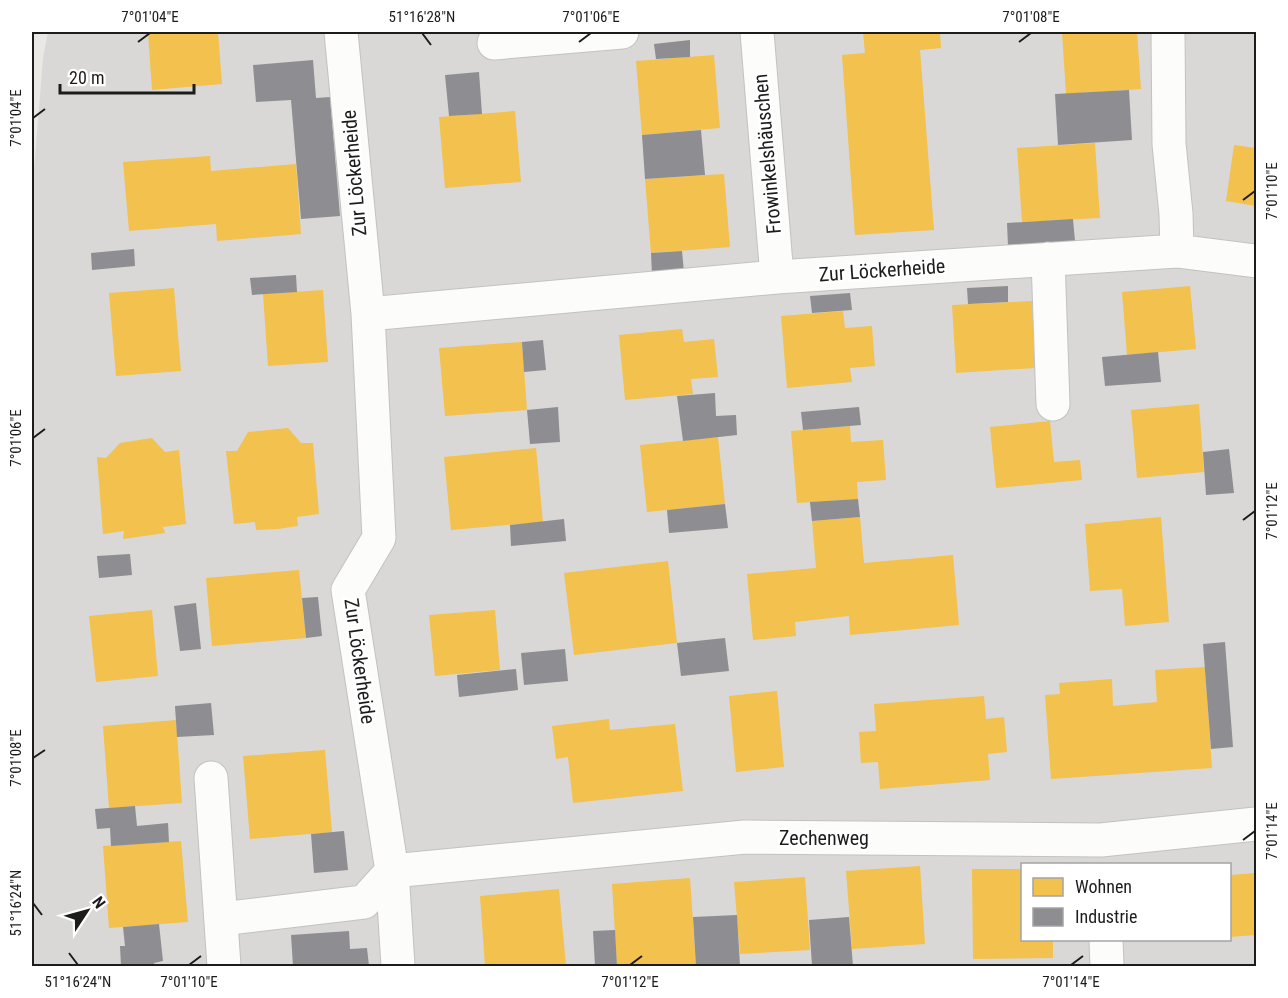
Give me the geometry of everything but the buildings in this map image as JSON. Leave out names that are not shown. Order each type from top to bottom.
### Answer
[{"type":"street","name":"Zur Löckerheide","points":[[341,32],[368,314],[379,538],[348,590],[392,871],[398,966]]},
{"type":"street","points":[[494,43],[622,32]]},
{"type":"street","name":"Frowinkelshäuschen","points":[[757,32],[777,277]]},
{"type":"street","points":[[1168,32],[1169,144],[1178,251]]},
{"type":"street","name":"Zur Löckerheide","points":[[368,314],[777,277],[1178,251],[1257,261]]},
{"type":"street","points":[[1048,260],[1053,404]]},
{"type":"street","points":[[211,778],[224,966]]},
{"type":"street","name":"Zechenweg","points":[[392,871],[745,837],[1102,852],[1257,824]]},
{"type":"street","points":[[221,919],[364,902],[392,871]]},
{"type":"street","points":[[1106,941],[1107,966]]},
{"type":"shaded area","points":[[48,32],[1256,32],[1256,966],[32,966],[32,196],[43,58]]}]
